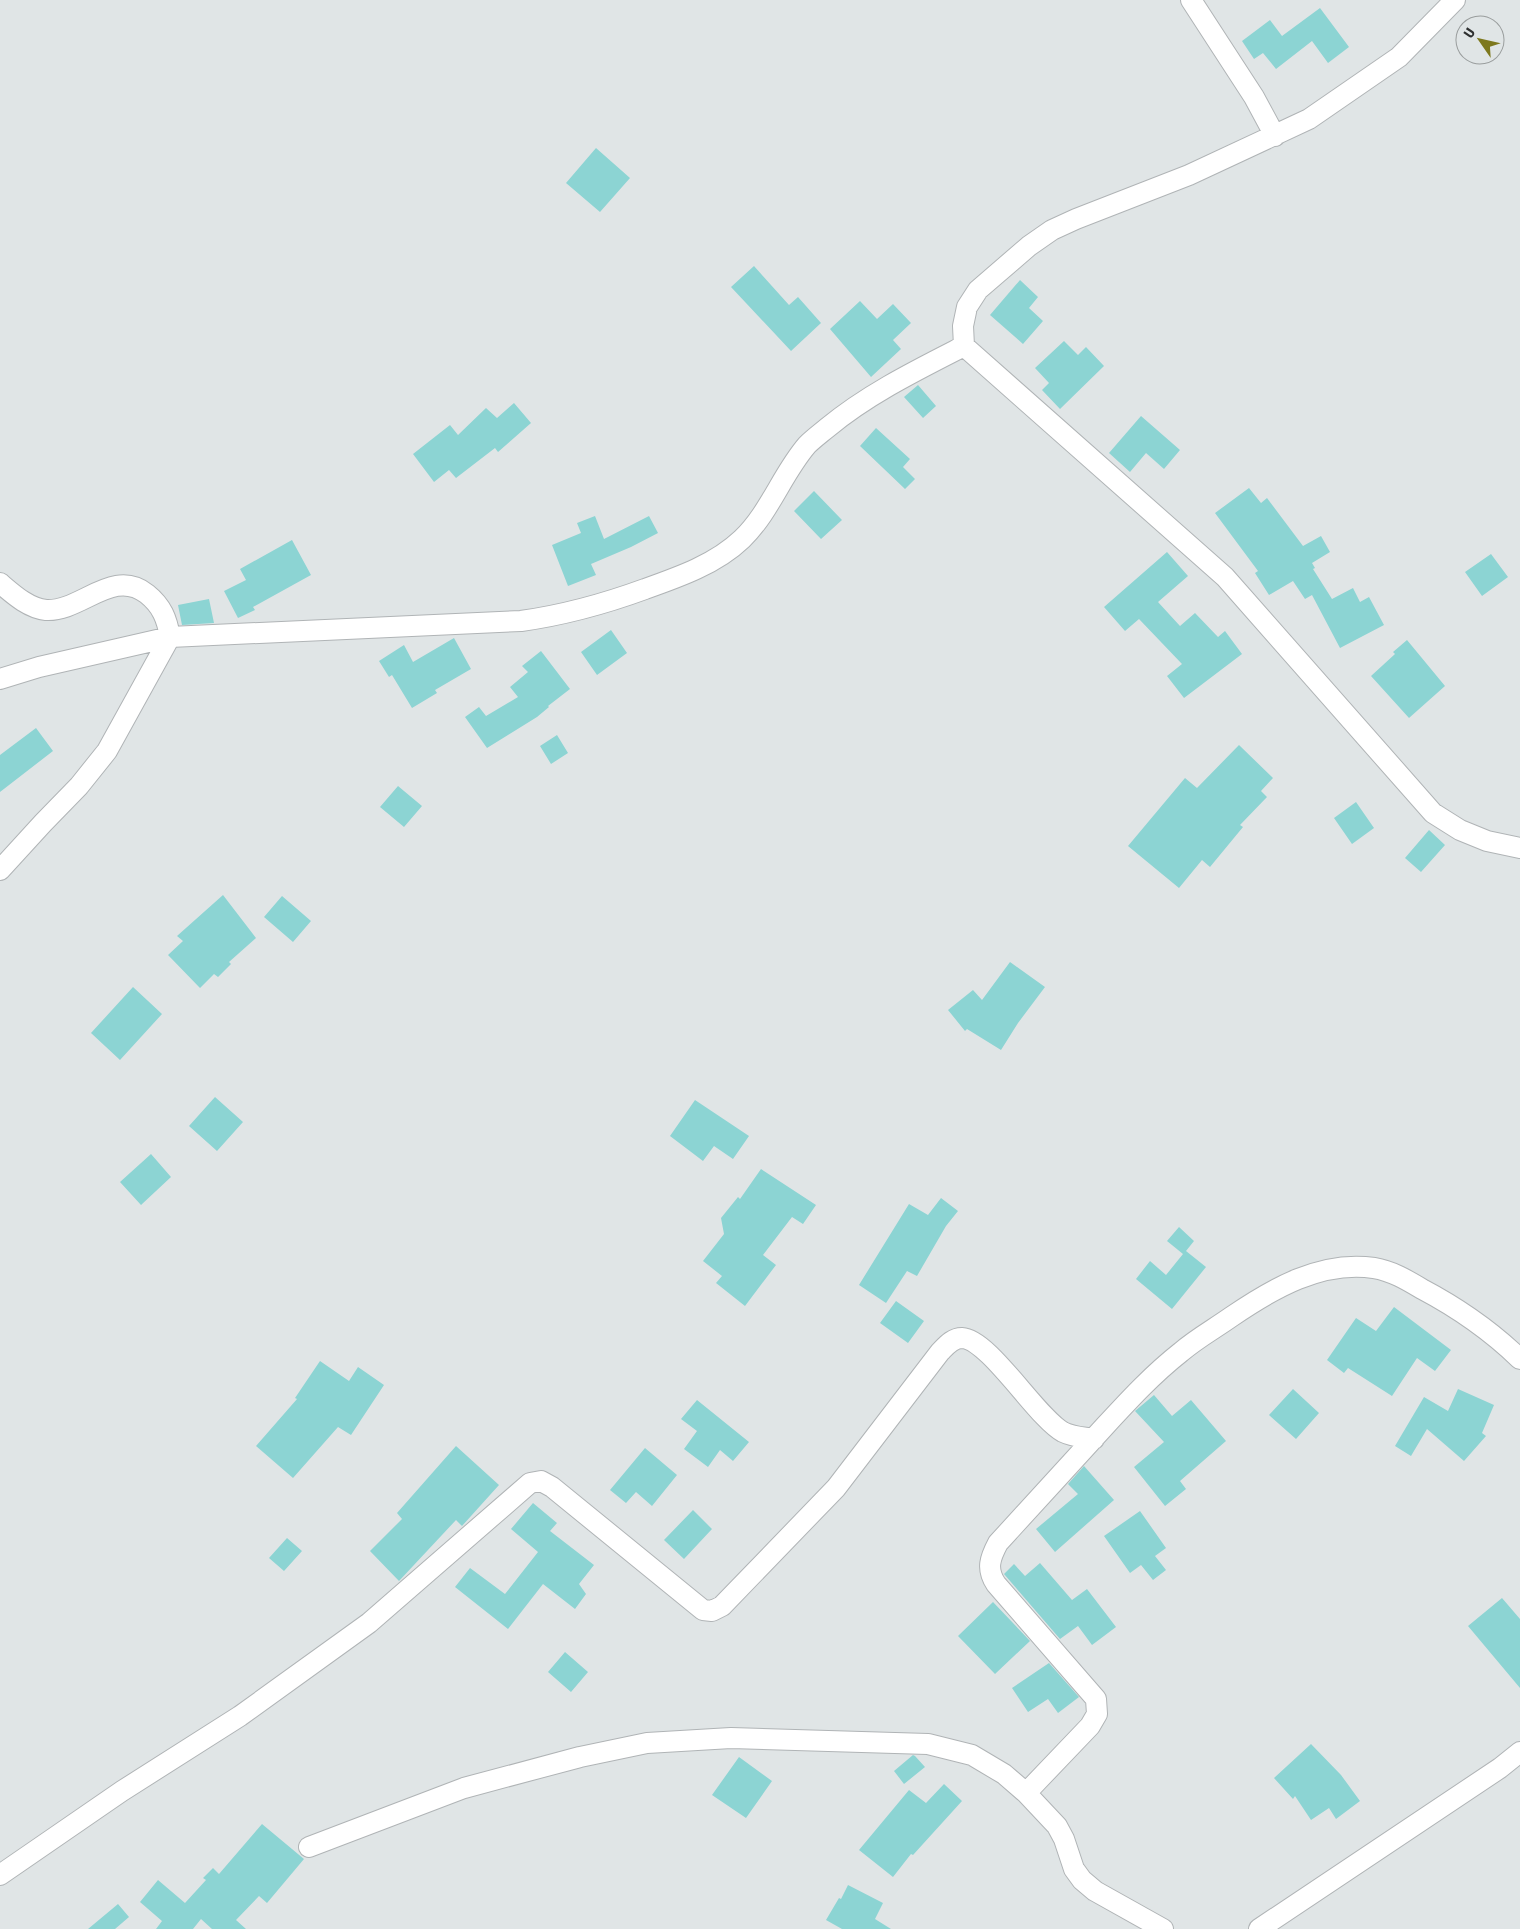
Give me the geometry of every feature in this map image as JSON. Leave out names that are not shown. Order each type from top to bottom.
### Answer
[{"type":"street","points":[[1190,0],[1254,97],[1275,136]]},
{"type":"street","points":[[1456,0],[1399,57],[1309,119],[1189,175],[1076,219],[1052,230],[1029,246],[978,290],[967,307],[963,326],[964,346],[1225,578],[1433,813],[1460,830],[1487,841],[1520,848]]},
{"type":"street","points":[[0,679],[39,667],[170,637],[521,621],[555,616],[605,603],[679,577],[721,556],[742,538],[761,517],[782,480],[807,444],[843,415],[902,378],[964,346]]},
{"type":"street","points":[[0,583],[22,600],[46,610],[61,608],[107,588],[123,585],[134,587],[145,592],[162,609],[167,620],[170,637],[107,751],[79,786],[0,870]]},
{"type":"street","points":[[1026,1792],[1090,1726],[1097,1714],[1096,1699],[996,1584],[990,1576],[990,1561],[998,1543],[1138,1391],[1182,1351],[1280,1286],[1330,1270],[1353,1267],[1374,1268],[1397,1275],[1452,1306],[1498,1338],[1520,1359]]},
{"type":"street","points":[[0,1875],[122,1790],[240,1716],[369,1623],[530,1483],[541,1481],[552,1487],[703,1610],[712,1611],[722,1606],[836,1488],[949,1342],[961,1338],[972,1340],[1001,1367],[1049,1420],[1062,1431],[1074,1436],[1094,1439]]},
{"type":"street","points":[[309,1847],[464,1788],[571,1760],[648,1743],[731,1738],[928,1744],[972,1755],[1004,1774],[1026,1792],[1057,1826],[1064,1839],[1074,1869],[1082,1880],[1095,1891],[1162,1929]]},
{"type":"street","points":[[1258,1929],[1492,1773],[1520,1752]]},
{"type":"building","points":[[1320,8],[1349,47],[1328,63],[1312,41],[1276,69],[1263,53],[1254,59],[1242,41],[1270,20],[1282,36]]},
{"type":"building","points":[[596,148],[630,178],[600,212],[566,183]]},
{"type":"building","points":[[754,266],[789,305],[798,297],[821,323],[791,351],[731,287]]},
{"type":"building","points":[[1020,280],[1038,297],[1029,308],[1043,321],[1023,344],[990,315]]},
{"type":"building","points":[[860,301],[877,319],[893,304],[911,323],[893,340],[901,349],[871,377],[830,329]]},
{"type":"building","points":[[1064,341],[1078,355],[1086,347],[1104,366],[1060,409],[1042,390],[1049,383],[1035,368]]},
{"type":"building","points":[[918,385],[936,406],[923,418],[904,397]]},
{"type":"building","points":[[514,403],[531,423],[498,452],[495,448],[456,478],[449,470],[434,482],[413,454],[450,425],[458,435],[486,408],[497,418]]},
{"type":"building","points":[[1141,416],[1180,450],[1164,469],[1146,453],[1130,472],[1109,453]]},
{"type":"building","points":[[876,428],[910,459],[903,467],[915,479],[905,489],[860,446]]},
{"type":"building","points":[[1249,488],[1261,503],[1267,498],[1303,546],[1321,536],[1330,552],[1312,563],[1315,568],[1313,569],[1332,599],[1353,588],[1360,602],[1369,597],[1384,625],[1340,648],[1312,595],[1305,599],[1293,581],[1269,595],[1255,573],[1258,571],[1215,513]]},
{"type":"building","points":[[814,491],[842,520],[821,539],[794,511]]},
{"type":"building","points":[[595,516],[604,539],[649,516],[658,533],[591,564],[596,575],[568,586],[552,545],[581,533],[577,523]]},
{"type":"building","points":[[292,540],[311,575],[253,607],[255,610],[238,618],[224,591],[246,580],[240,569]]},
{"type":"building","points":[[1167,552],[1188,576],[1158,602],[1180,626],[1195,613],[1218,637],[1225,631],[1242,654],[1184,698],[1167,676],[1182,664],[1139,619],[1125,631],[1104,607]]},
{"type":"building","points":[[1491,554],[1508,577],[1482,596],[1465,572]]},
{"type":"building","points":[[209,599],[214,623],[182,625],[178,605]]},
{"type":"building","points":[[611,630],[627,653],[597,675],[581,652]]},
{"type":"building","points":[[454,638],[471,669],[435,690],[437,693],[412,708],[392,675],[389,677],[379,661],[404,645],[413,662]]},
{"type":"building","points":[[1407,640],[1445,686],[1409,718],[1371,676]]},
{"type":"building","points":[[541,651],[570,689],[537,717],[487,748],[465,717],[479,707],[486,716],[518,697],[510,687],[528,672],[522,666]]},
{"type":"building","points":[[36,728],[53,751],[0,792],[0,755]]},
{"type":"building","points":[[557,735],[568,753],[551,764],[540,746]]},
{"type":"building","points":[[1239,745],[1273,778],[1261,791],[1267,797],[1240,825],[1243,827],[1210,867],[1202,860],[1179,888],[1128,846],[1185,778],[1197,788]]},
{"type":"building","points":[[398,786],[422,806],[404,827],[380,807]]},
{"type":"building","points":[[1356,802],[1374,828],[1352,844],[1334,818]]},
{"type":"building","points":[[1429,830],[1445,845],[1421,872],[1405,858]]},
{"type":"building","points":[[223,895],[256,938],[229,962],[231,964],[218,977],[214,974],[200,988],[168,955],[183,941],[177,936]]},
{"type":"building","points":[[282,896],[311,921],[293,942],[264,917]]},
{"type":"building","points":[[1010,962],[1045,987],[1018,1023],[1001,1050],[967,1029],[965,1031],[948,1010],[973,990],[982,1000]]},
{"type":"building","points":[[133,987],[162,1014],[120,1060],[91,1033]]},
{"type":"building","points":[[215,1097],[243,1122],[217,1151],[189,1126]]},
{"type":"building","points":[[695,1100],[749,1136],[733,1159],[714,1146],[703,1161],[670,1136]]},
{"type":"building","points":[[151,1154],[171,1177],[141,1205],[120,1182]]},
{"type":"building","points":[[761,1169],[816,1205],[803,1224],[792,1217],[763,1255],[776,1265],[745,1306],[716,1283],[722,1276],[703,1261],[724,1234],[721,1218],[738,1197],[740,1199]]},
{"type":"building","points":[[941,1198],[958,1211],[946,1226],[917,1276],[907,1271],[886,1303],[859,1285],[909,1204],[928,1215]]},
{"type":"building","points":[[1179,1227],[1194,1241],[1186,1251],[1206,1267],[1172,1309],[1136,1279],[1150,1261],[1166,1275],[1183,1254],[1167,1241]]},
{"type":"building","points":[[896,1301],[924,1321],[908,1343],[880,1323]]},
{"type":"building","points":[[1394,1307],[1451,1350],[1435,1371],[1417,1358],[1392,1396],[1348,1368],[1344,1373],[1327,1360],[1356,1318],[1376,1331]]},
{"type":"building","points":[[320,1361],[349,1381],[358,1367],[384,1385],[351,1435],[338,1427],[293,1478],[256,1446],[297,1399],[295,1398]]},
{"type":"building","points":[[1293,1389],[1319,1413],[1296,1439],[1269,1415]]},
{"type":"building","points":[[1458,1389],[1494,1405],[1482,1433],[1486,1436],[1464,1461],[1427,1429],[1411,1456],[1395,1446],[1424,1397],[1448,1411]]},
{"type":"building","points":[[1154,1395],[1172,1416],[1191,1400],[1226,1441],[1180,1481],[1186,1489],[1165,1506],[1134,1467],[1164,1442],[1135,1411]]},
{"type":"building","points":[[697,1400],[749,1442],[733,1461],[720,1450],[708,1467],[684,1449],[697,1431],[681,1419]]},
{"type":"building","points":[[456,1446],[499,1485],[462,1526],[456,1520],[399,1581],[370,1551],[402,1519],[397,1513]]},
{"type":"building","points":[[645,1448],[677,1475],[652,1506],[636,1492],[626,1503],[610,1490]]},
{"type":"building","points":[[1084,1466],[1114,1500],[1055,1552],[1036,1529],[1078,1494],[1068,1484]]},
{"type":"building","points":[[533,1503],[557,1523],[550,1531],[594,1565],[579,1584],[586,1594],[575,1609],[543,1584],[508,1629],[455,1587],[470,1568],[505,1594],[538,1552],[511,1529]]},
{"type":"building","points":[[693,1510],[712,1529],[684,1559],[664,1540]]},
{"type":"building","points":[[1140,1511],[1166,1548],[1155,1556],[1166,1570],[1153,1580],[1141,1565],[1130,1573],[1104,1536]]},
{"type":"building","points":[[287,1538],[302,1551],[284,1571],[269,1558]]},
{"type":"building","points":[[1040,1563],[1072,1600],[1087,1589],[1116,1627],[1092,1645],[1078,1626],[1060,1639],[1004,1574],[1014,1564],[1025,1576]]},
{"type":"building","points":[[1502,1598],[1520,1619],[1520,1688],[1468,1626]]},
{"type":"building","points":[[993,1602],[1030,1641],[995,1674],[958,1636]]},
{"type":"building","points":[[565,1652],[588,1672],[571,1692],[548,1672]]},
{"type":"building","points":[[1049,1663],[1079,1697],[1058,1713],[1048,1699],[1028,1712],[1012,1688]]},
{"type":"building","points":[[1311,1744],[1341,1775],[1360,1801],[1336,1819],[1329,1808],[1311,1820],[1295,1796],[1293,1799],[1274,1778]]},
{"type":"building","points":[[913,1755],[925,1767],[904,1784],[894,1771]]},
{"type":"building","points":[[739,1757],[772,1781],[746,1818],[712,1795]]},
{"type":"building","points":[[944,1784],[962,1801],[913,1855],[911,1854],[893,1877],[859,1850],[909,1790],[926,1803]]},
{"type":"building","points":[[262,1824],[304,1859],[267,1903],[259,1896],[236,1920],[246,1929],[212,1929],[201,1919],[193,1929],[156,1929],[162,1921],[140,1902],[158,1880],[185,1903],[206,1880],[203,1878],[213,1868],[219,1874]]},
{"type":"building","points":[[848,1885],[883,1903],[875,1919],[891,1929],[842,1929],[826,1920],[839,1898],[841,1899]]},
{"type":"building","points":[[118,1904],[129,1917],[115,1929],[88,1929]]}]
